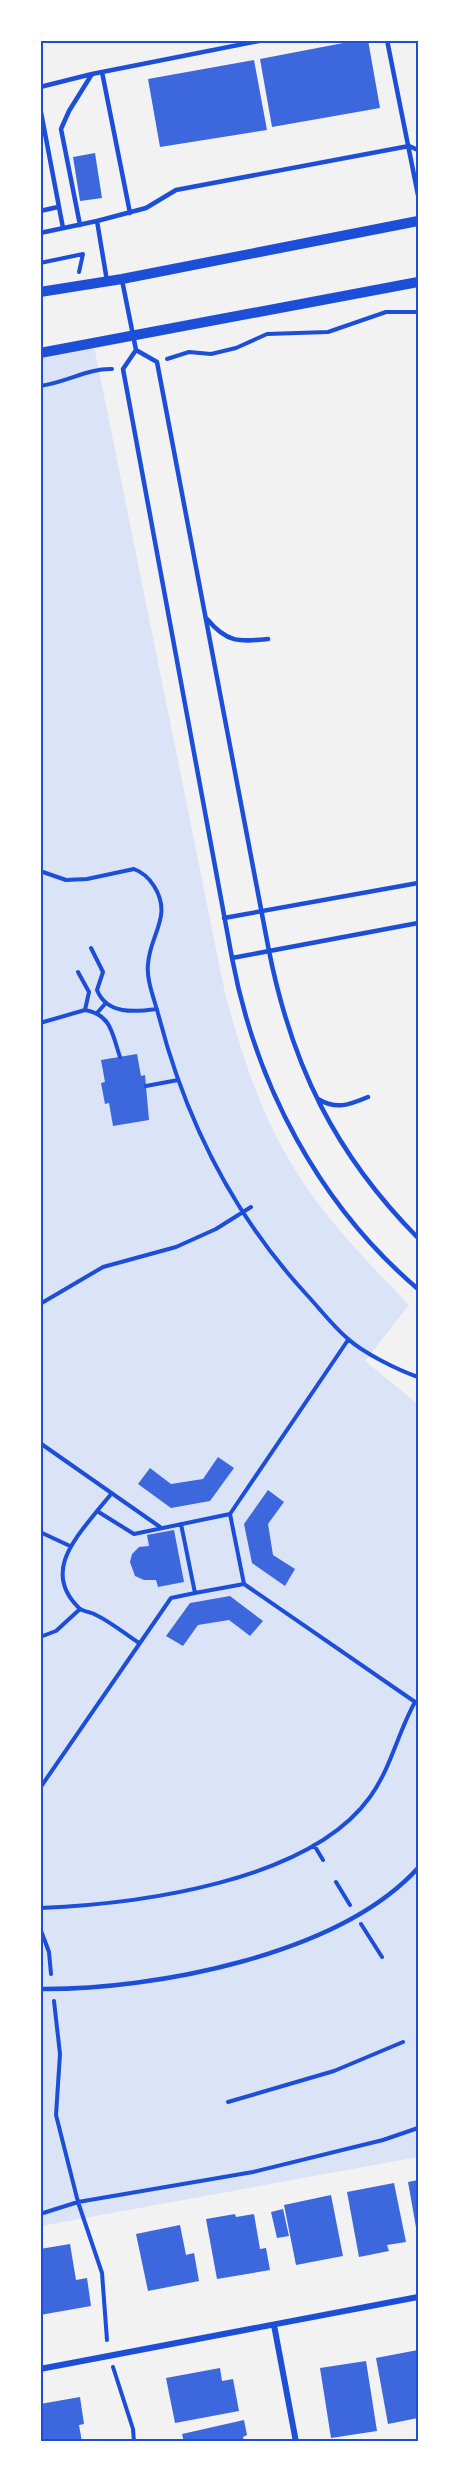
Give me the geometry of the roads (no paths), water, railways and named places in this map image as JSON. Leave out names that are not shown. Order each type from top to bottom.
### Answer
[{"type":"street","points":[[40,292],[122,279],[418,221]]},
{"type":"street","points":[[40,353],[418,282]]},
{"type":"street","points":[[40,2368],[418,2297]]},
{"type":"street","points":[[274,2325],[296,2442]]},
{"type":"lane","points":[[40,87],[92,74],[264,40]]},
{"type":"lane","points":[[387,40],[418,195]]},
{"type":"lane","points":[[102,72],[130,213]]},
{"type":"lane","points":[[80,225],[61,129],[69,111],[92,74]]},
{"type":"lane","points":[[40,107],[63,228]]},
{"type":"lane","points":[[40,233],[146,208],[176,190],[409,146],[418,150]]},
{"type":"lane","points":[[40,211],[58,207]]},
{"type":"lane","points":[[97,221],[107,281]]},
{"type":"lane","points":[[122,279],[136,350],[123,369],[224,918],[250,1033],[274,1094],[295,1137],[320,1178],[372,1245],[418,1289]]},
{"type":"lane","points":[[136,350],[157,362],[275,982],[294,1044],[318,1099],[348,1155],[418,1238]]},
{"type":"lane","points":[[205,617],[216,630],[232,640],[268,639]]},
{"type":"lane","points":[[224,918],[418,883]]},
{"type":"lane","points":[[232,958],[418,923]]},
{"type":"lane","points":[[318,1099],[332,1107],[340,1107],[368,1097]]},
{"type":"lane","points":[[40,1989],[139,1982],[211,1968],[274,1950],[319,1934],[363,1913],[400,1886],[418,1868]]}]
